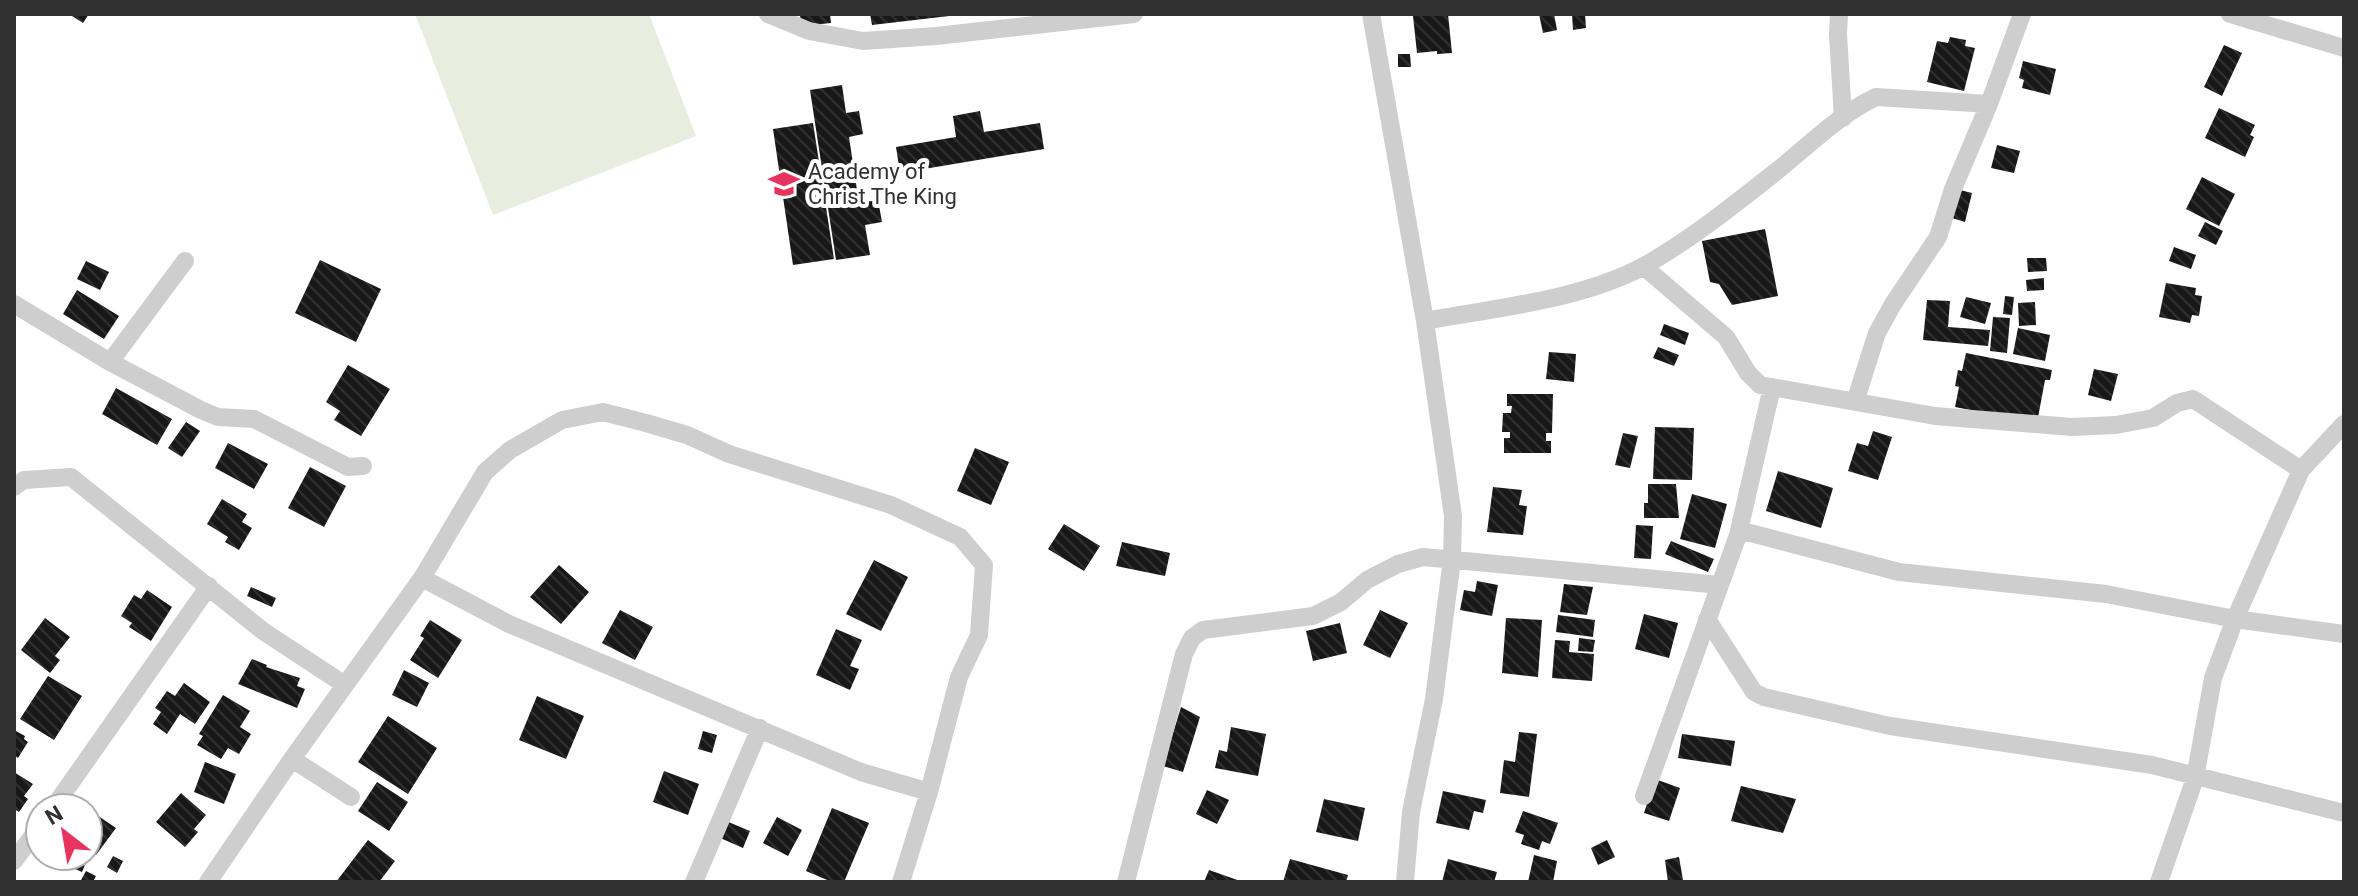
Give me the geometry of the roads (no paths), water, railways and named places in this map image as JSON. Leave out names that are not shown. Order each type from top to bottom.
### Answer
[{"type":"street","points":[[768,14],[809,31],[863,41],[1134,14]]},
{"type":"street","points":[[1371,14],[1425,321],[1453,516],[1452,559],[1434,699],[1411,812],[1405,882]]},
{"type":"street","points":[[1839,14],[1843,118]]},
{"type":"street","points":[[1855,402],[1877,333],[1938,237],[1953,189],[2022,14]]},
{"type":"street","points":[[2230,14],[2344,48]]},
{"type":"street","points":[[1425,321],[1584,289],[1643,266],[1712,220],[1843,118],[1876,97],[1989,104]]},
{"type":"street","points":[[110,362],[185,261]]},
{"type":"street","points":[[1643,266],[1726,337],[1748,373],[1760,385],[1935,416],[2072,427],[2116,425],[2153,418],[2177,403],[2193,399],[2301,470]]},
{"type":"street","points":[[14,304],[110,362],[218,417],[254,419],[348,467],[363,466]]},
{"type":"street","points":[[1644,796],[1739,530],[1772,387]]},
{"type":"street","points":[[208,882],[422,578],[485,472],[510,450],[562,420],[603,412],[687,435],[729,454],[891,505],[960,537],[984,565],[979,635],[959,677],[929,792],[901,882]]},
{"type":"street","points":[[2159,882],[2195,778],[2213,678],[2235,619],[2301,470],[2344,424]]},
{"type":"street","points":[[14,487],[24,480],[71,477],[263,631],[345,685]]},
{"type":"street","points":[[1739,530],[1899,572],[2106,594],[2235,619],[2344,634]]},
{"type":"street","points":[[1126,882],[1184,654],[1192,638],[1203,630],[1313,616],[1328,611],[1367,580],[1398,564],[1423,557],[1720,585]]},
{"type":"street","points":[[422,578],[509,624],[861,772],[929,792]]},
{"type":"street","points":[[64,792],[209,586]]},
{"type":"street","points":[[1707,619],[1754,692],[1764,697],[1890,726],[2152,765],[2344,813]]},
{"type":"street","points":[[694,882],[760,728]]},
{"type":"street","points":[[292,759],[351,797]]},
{"type":"place","name":"Academy of Christ The King","points":[[784,184]]}]
